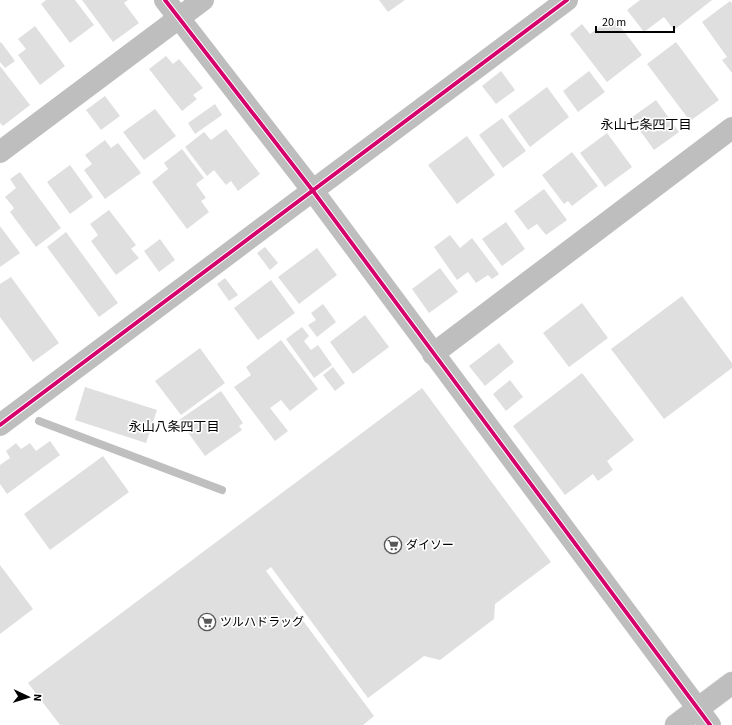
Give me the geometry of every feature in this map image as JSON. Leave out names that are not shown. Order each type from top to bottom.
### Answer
[{"type":"street","points":[[165,0],[312,191],[703,717]]},
{"type":"street","points":[[0,152],[203,0]]},
{"type":"street","points":[[0,425],[567,0]]},
{"type":"street","points":[[433,354],[732,128]]},
{"type":"street","points":[[676,725],[703,717],[732,683]]},
{"type":"building","points":[[46,0],[75,0],[94,25],[70,43],[41,4]]},
{"type":"building","points":[[82,0],[128,0],[124,3],[139,23],[113,42]]},
{"type":"building","points":[[379,0],[405,0],[388,12]]},
{"type":"building","points":[[640,0],[712,0],[674,30],[664,17],[644,32],[627,10]]},
{"type":"building","points":[[730,1],[732,3],[732,73],[722,60],[727,57],[702,22]]},
{"type":"building","points":[[613,17],[642,55],[607,82],[570,34],[582,24],[590,34]]},
{"type":"building","points":[[35,26],[65,66],[40,85],[18,55],[26,49],[18,39]]},
{"type":"building","points":[[1,42],[15,61],[5,68],[0,62]]},
{"type":"building","points":[[676,42],[719,100],[690,121],[647,64]]},
{"type":"building","points":[[166,56],[173,64],[179,59],[203,88],[193,95],[197,99],[182,111],[149,69]]},
{"type":"building","points":[[0,66],[30,105],[3,126],[0,123]]},
{"type":"building","points":[[501,71],[515,90],[496,104],[482,86]]},
{"type":"building","points":[[589,71],[605,92],[578,112],[563,91]]},
{"type":"building","points":[[547,87],[569,117],[530,147],[508,116]]},
{"type":"building","points":[[105,96],[120,116],[101,130],[86,110]]},
{"type":"building","points":[[656,100],[679,132],[654,150],[631,118]]},
{"type":"building","points":[[215,104],[222,115],[195,134],[188,123]]},
{"type":"building","points":[[155,109],[176,136],[144,160],[123,132]]},
{"type":"building","points":[[502,118],[526,151],[503,168],[479,135]]},
{"type":"building","points":[[226,129],[260,174],[238,191],[231,181],[226,185],[214,170],[207,176],[185,147],[204,132],[211,140]]},
{"type":"building","points":[[607,133],[632,167],[605,187],[580,153]]},
{"type":"building","points":[[467,136],[495,175],[457,204],[428,165]]},
{"type":"building","points":[[105,140],[111,148],[118,143],[141,173],[105,199],[84,170],[92,164],[85,155]]},
{"type":"building","points":[[182,149],[204,178],[196,184],[206,198],[201,201],[209,212],[187,229],[152,182],[168,169],[164,163]]},
{"type":"building","points":[[572,152],[598,186],[572,206],[568,201],[564,204],[542,175]]},
{"type":"building","points":[[70,165],[93,197],[70,214],[47,182]]},
{"type":"building","points":[[20,172],[61,228],[36,247],[10,212],[14,208],[5,197],[16,188],[10,179]]},
{"type":"building","points":[[544,189],[567,220],[546,235],[537,224],[528,230],[514,211]]},
{"type":"building","points":[[109,210],[136,245],[131,249],[139,258],[116,275],[91,241],[98,235],[90,224]]},
{"type":"building","points":[[506,222],[525,249],[502,266],[482,239]]},
{"type":"building","points":[[0,226],[20,253],[0,267]]},
{"type":"building","points":[[66,232],[118,303],[99,317],[47,247]]},
{"type":"building","points":[[450,235],[460,248],[472,238],[499,274],[492,279],[488,275],[476,283],[468,272],[457,280],[434,247]]},
{"type":"building","points":[[160,239],[175,260],[159,272],[144,251]]},
{"type":"building","points":[[265,247],[278,263],[270,270],[257,253]]},
{"type":"building","points":[[317,248],[337,275],[299,304],[278,277]]},
{"type":"building","points":[[440,268],[458,292],[429,313],[412,289]]},
{"type":"building","points":[[11,277],[59,343],[33,362],[0,317],[0,284]]},
{"type":"building","points":[[225,278],[238,295],[229,301],[217,284]]},
{"type":"building","points":[[271,280],[295,313],[258,340],[234,308]]},
{"type":"building","points":[[682,296],[732,363],[732,368],[664,419],[611,349]]},
{"type":"building","points":[[582,303],[608,338],[569,367],[543,333]]},
{"type":"building","points":[[323,304],[336,322],[317,337],[308,325],[316,320],[311,313]]},
{"type":"building","points":[[365,315],[389,347],[353,374],[330,342]]},
{"type":"building","points":[[302,327],[309,336],[304,341],[311,350],[318,345],[332,365],[314,378],[286,339]]},
{"type":"building","points":[[281,340],[318,389],[290,411],[281,400],[270,408],[288,431],[275,441],[234,387],[251,375],[246,367]]},
{"type":"building","points":[[499,343],[514,362],[485,386],[469,366]]},
{"type":"building","points":[[200,348],[225,383],[181,415],[155,381]]},
{"type":"building","points":[[333,367],[345,383],[335,391],[323,375]]},
{"type":"building","points":[[582,373],[634,440],[607,461],[613,470],[598,481],[593,474],[565,495],[513,426]]},
{"type":"building","points":[[510,380],[523,397],[506,411],[493,394]]},
{"type":"building","points":[[85,387],[157,410],[146,443],[75,420]]},
{"type":"building","points":[[422,388],[551,562],[495,604],[494,619],[440,660],[424,656],[368,698],[271,567],[266,571],[374,716],[363,725],[60,725],[28,683]]},
{"type":"building","points":[[221,391],[243,423],[239,426],[242,430],[205,456],[179,420]]},
{"type":"building","points":[[50,441],[60,455],[7,494],[0,484],[0,465],[10,458],[6,451],[16,443],[21,449],[30,443],[36,451]]},
{"type":"building","points":[[103,456],[129,492],[50,550],[24,514]]},
{"type":"building","points":[[0,565],[33,609],[0,634]]},
{"type":"waterway","points":[[39,421],[222,490]]},
{"type":"cycle path","points":[[165,0],[313,191],[710,725]]},
{"type":"cycle path","points":[[0,425],[567,0]]},
{"type":"place","name":"ダイソー","points":[[393,545]]},
{"type":"place","name":"ツルハドラッグ","points":[[207,622]]},
{"type":"district","name":"永山七条四丁目","points":[[646,124]]},
{"type":"district","name":"永山八条四丁目","points":[[174,426]]}]
